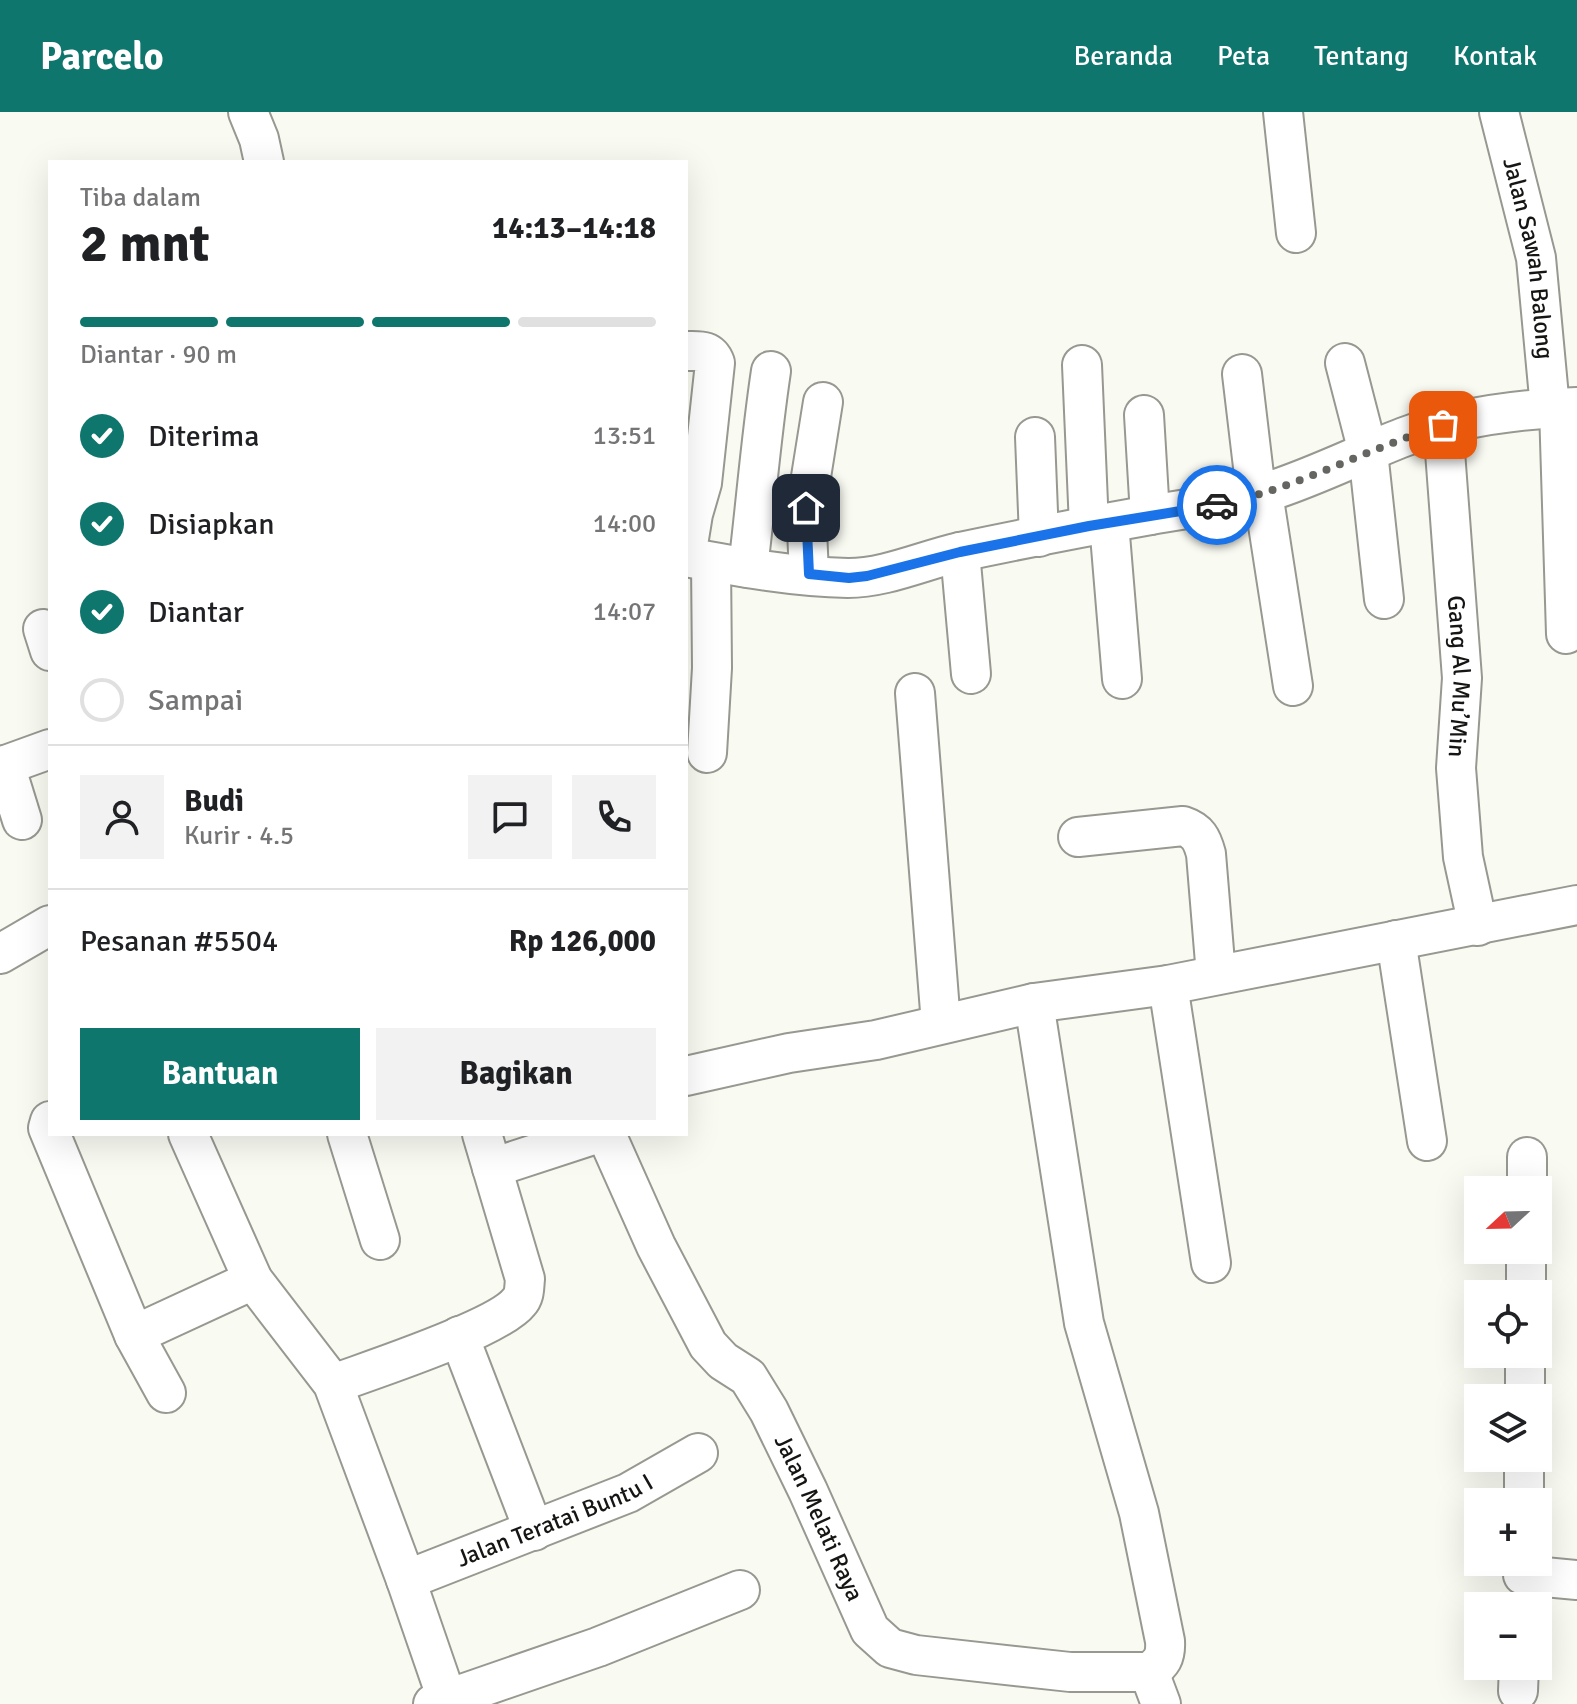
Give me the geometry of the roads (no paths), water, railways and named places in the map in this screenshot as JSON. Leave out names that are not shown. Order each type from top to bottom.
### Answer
[{"type":"street","points":[[248,112],[264,160]]},
{"type":"street","points":[[1283,112],[1296,233]]},
{"type":"street","name":"Jalan Sawah Balong","points":[[1499,112],[1536,258],[1562,408],[1566,634]]},
{"type":"street","points":[[688,351],[706,351],[715,363],[702,483],[693,514],[694,559],[712,668],[707,753]]},
{"type":"street","points":[[1345,363],[1368,452],[1384,599]]},
{"type":"street","points":[[1082,365],[1099,524],[1122,679]]},
{"type":"street","points":[[748,568],[760,441],[771,371]]},
{"type":"street","points":[[1242,374],[1254,475],[1263,493],[1293,686]]},
{"type":"street","points":[[809,574],[806,508],[823,402]]},
{"type":"street","points":[[694,559],[849,578],[867,576],[960,552],[1221,504],[1325,472],[1368,452],[1443,425],[1562,408]]},
{"type":"street","points":[[1144,415],[1150,515]]},
{"type":"street","name":"Gang Al Mu’Min","points":[[1443,425],[1462,678],[1456,768],[1463,857],[1478,926]]},
{"type":"street","points":[[1035,437],[1039,537]]},
{"type":"street","points":[[960,552],[971,674]]},
{"type":"street","points":[[915,693],[941,1024]]},
{"type":"street","points":[[22,820],[3,766],[48,750]]},
{"type":"street","points":[[1078,837],[1183,826],[1194,830],[1202,839],[1206,854],[1216,975]]},
{"type":"street","points":[[688,1076],[789,1053],[876,1040],[1034,1003],[1168,985],[1577,905]]},
{"type":"street","points":[[0,954],[48,926]]},
{"type":"street","points":[[1396,940],[1427,1141]]},
{"type":"street","points":[[1168,985],[1211,1263]]},
{"type":"street","points":[[1034,1003],[1084,1323],[1139,1513],[1165,1641],[1166,1654],[1160,1664],[1155,1688]]},
{"type":"street","points":[[51,1136],[134,1335],[166,1393]]},
{"type":"street","points":[[189,1136],[253,1280],[333,1384],[406,1580],[440,1701],[598,1647],[740,1590]]},
{"type":"street","points":[[348,1136],[380,1240]]},
{"type":"street","points":[[333,1384],[459,1336],[510,1312],[523,1299],[525,1279],[487,1151],[583,1136]]},
{"type":"street","name":"Jalan Melati Raya","points":[[607,1136],[656,1246],[708,1345],[723,1361],[748,1377],[769,1411],[870,1630],[890,1648],[916,1655],[1070,1672],[1155,1688]]},
{"type":"street","points":[[134,1335],[253,1280]]},
{"type":"street","points":[[459,1336],[534,1531]]},
{"type":"street","name":"Jalan Teratai Buntu I","points":[[406,1580],[628,1493],[698,1453]]},
{"type":"street","points":[[1523,1581],[1577,1580]]}]
